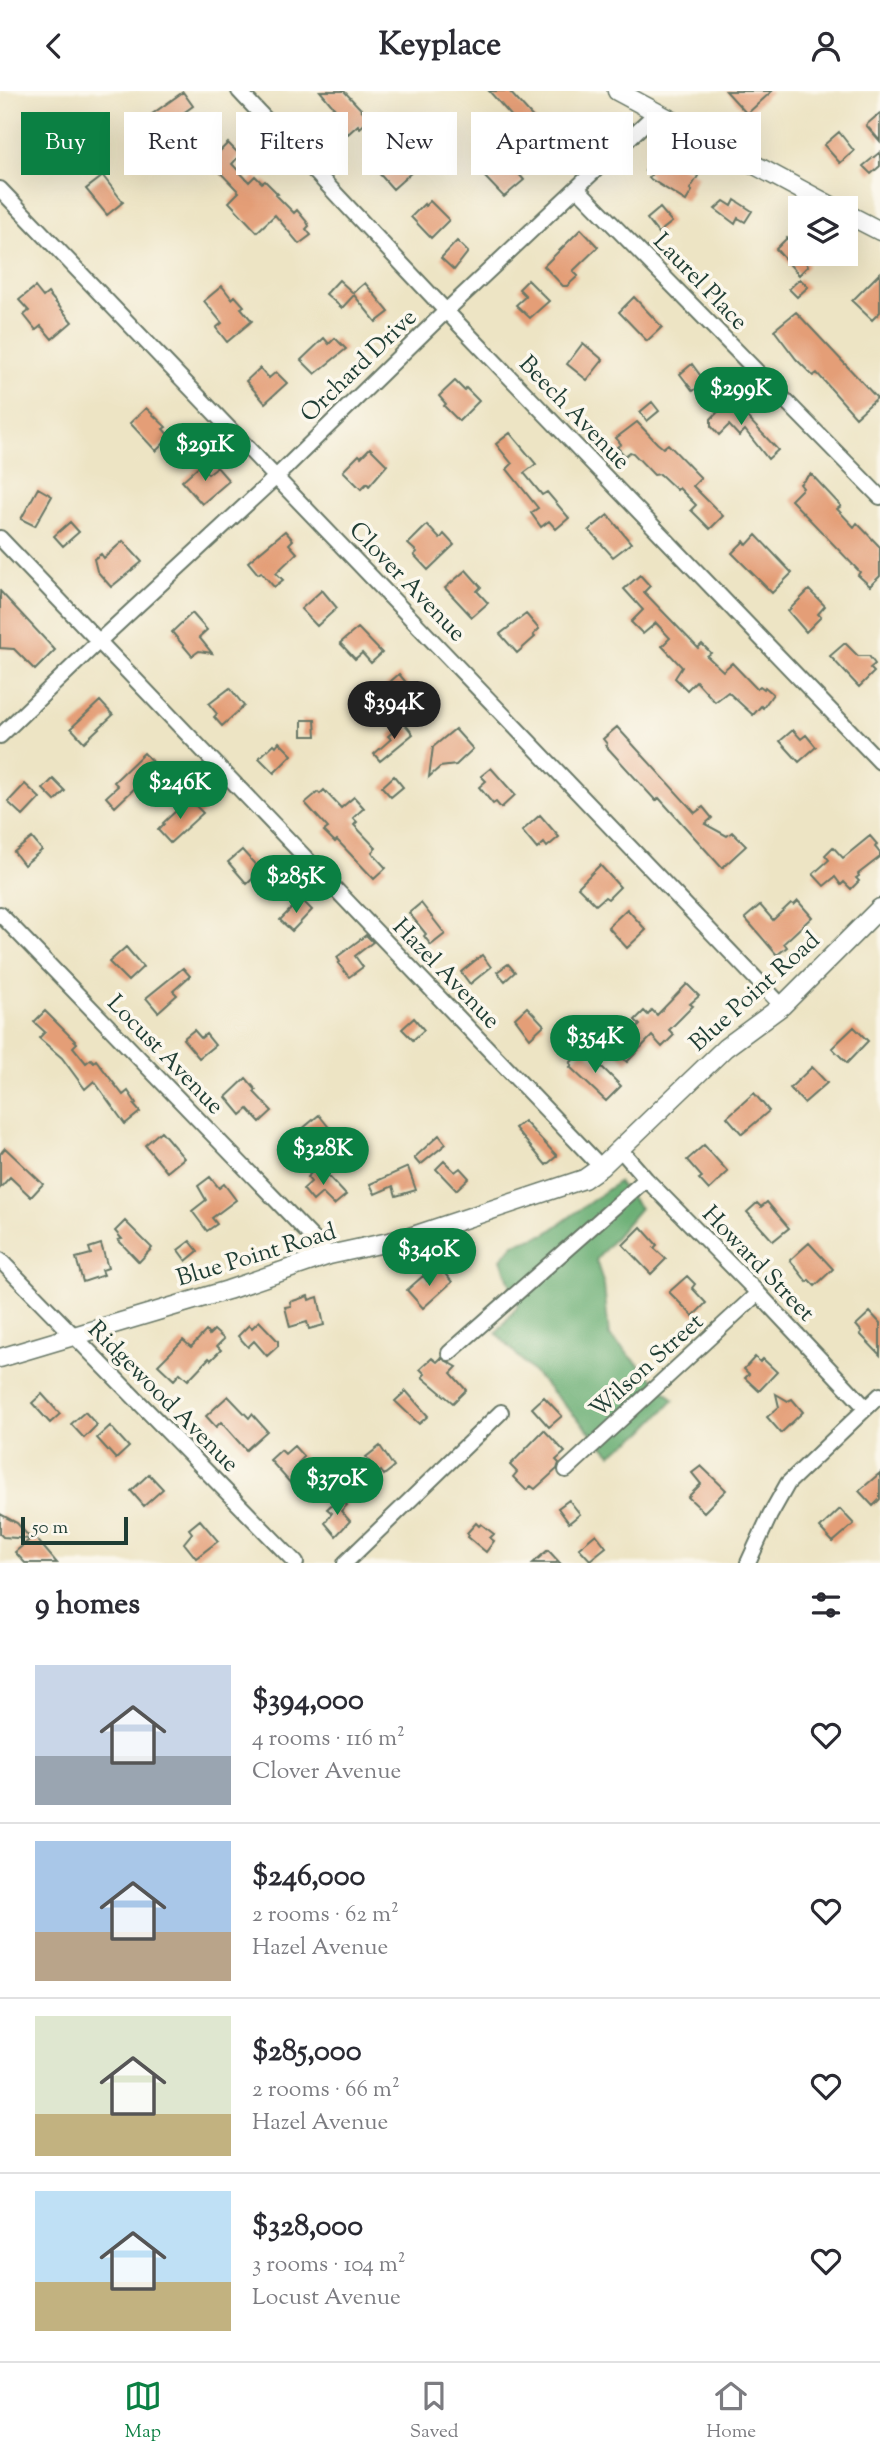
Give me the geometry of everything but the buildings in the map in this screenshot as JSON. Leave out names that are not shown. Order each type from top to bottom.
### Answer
[{"type":"street","name":"Beech Avenue","points":[[239,91],[446,311],[880,762]]},
{"type":"street","points":[[617,91],[654,112]]},
{"type":"street","name":"Orchard Drive","points":[[0,736],[276,477],[446,311],[647,122]]},
{"type":"street","points":[[761,169],[812,196]]},
{"type":"street","name":"Laurel Place","points":[[577,188],[880,497]]},
{"type":"street","name":"Clover Avenue","points":[[0,190],[782,1006]]},
{"type":"street","points":[[858,220],[880,231]]},
{"type":"street","name":"Hazel Avenue","points":[[0,538],[601,1167]]},
{"type":"street","name":"Blue Point Road","points":[[0,1358],[228,1290],[329,1255],[407,1238],[584,1179],[601,1167],[725,1048],[782,1006],[880,908]]},
{"type":"street","name":"Locust Avenue","points":[[0,914],[329,1255]]},
{"type":"street","name":"Howard Street","points":[[620,1148],[646,1179],[866,1408]]},
{"type":"street","points":[[449,1353],[646,1179]]},
{"type":"street","name":"Ridgewood Avenue","points":[[0,1260],[296,1563]]},
{"type":"street","name":"Wilson Street","points":[[566,1470],[758,1293]]},
{"type":"street","points":[[748,1563],[788,1483],[880,1395]]},
{"type":"street","points":[[345,1563],[501,1412]]},
{"type":"green space","points":[[618,1182],[640,1208],[596,1260],[604,1285],[609,1335],[674,1400],[643,1432],[611,1454],[496,1333],[518,1306],[501,1259],[514,1244],[546,1234]]}]
